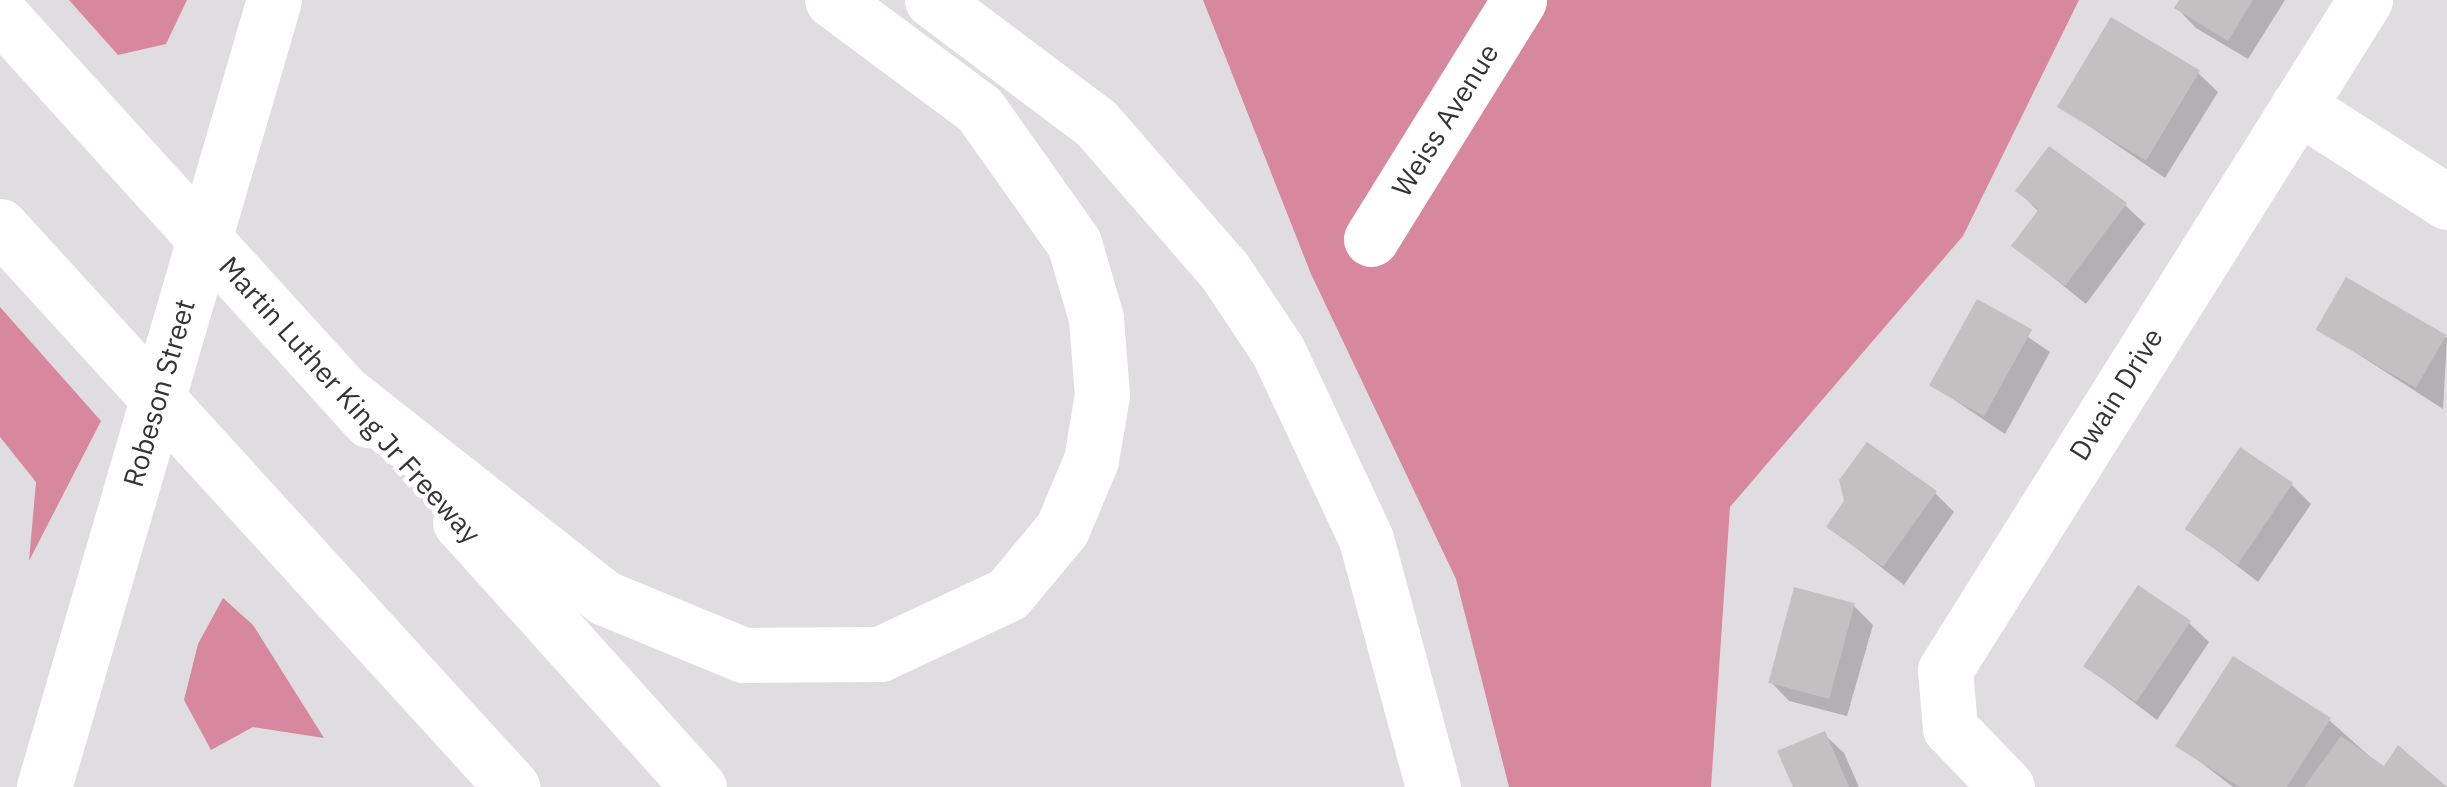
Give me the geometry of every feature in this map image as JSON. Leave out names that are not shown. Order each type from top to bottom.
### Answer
[{"type":"main road","name":"Robeson Street","points":[[44,787],[274,0]]},
{"type":"main road","points":[[344,393],[605,598],[743,655],[880,654],[1008,594],[1062,528],[1091,460],[1102,395],[1098,337],[1074,243],[1039,182],[978,109],[832,0]]},
{"type":"main road","points":[[932,0],[1096,123],[1224,270],[1278,351],[1366,539],[1433,787]]},
{"type":"main road","name":"Weiss Avenue","points":[[1371,239],[1519,0]]},
{"type":"main road","name":"Dwain Drive","points":[[2008,787],[1950,728],[1945,670],[2365,0]]},
{"type":"main road","name":"Martin Luther King Jr Freeway","points":[[0,14],[699,787]]},
{"type":"main road","points":[[2298,106],[2447,202]]},
{"type":"main road","points":[[9,236],[512,787]]},
{"type":"shaded area","points":[[69,0],[187,0],[166,44],[118,55]]},
{"type":"shaded area","points":[[1203,0],[2079,0],[1963,236],[1730,507],[1711,787],[1509,787],[1456,579],[1311,274]]},
{"type":"shaded area","points":[[0,307],[101,421],[29,561],[36,482],[0,437]]},
{"type":"shaded area","points":[[223,598],[253,625],[324,738],[253,727],[211,750],[184,700],[198,644]]},
{"type":"building","points":[[2179,0],[2253,0],[2228,41],[2174,8]]},
{"type":"building","points":[[2111,17],[2200,71],[2146,161],[2057,107]]},
{"type":"building","points":[[2049,146],[2127,203],[2065,286],[2011,246],[2039,209],[2015,191]]},
{"type":"building","points":[[2346,277],[2446,335],[2416,388],[2316,330]]},
{"type":"building","points":[[1977,299],[2032,330],[1984,416],[1929,386]]},
{"type":"building","points":[[1867,442],[1937,491],[1883,567],[1826,527],[1844,501],[1839,480]]},
{"type":"building","points":[[2240,447],[2293,483],[2238,565],[2185,529]]},
{"type":"building","points":[[2138,585],[2191,621],[2136,702],[2083,666]]},
{"type":"building","points":[[1794,587],[1855,603],[1829,699],[1768,683]]},
{"type":"building","points":[[2233,656],[2331,718],[2287,787],[2240,787],[2175,746]]},
{"type":"building","points":[[1825,731],[1849,787],[1793,787],[1777,751]]},
{"type":"building","points":[[2341,736],[2384,766],[2398,745],[2447,787],[2304,787]]}]
